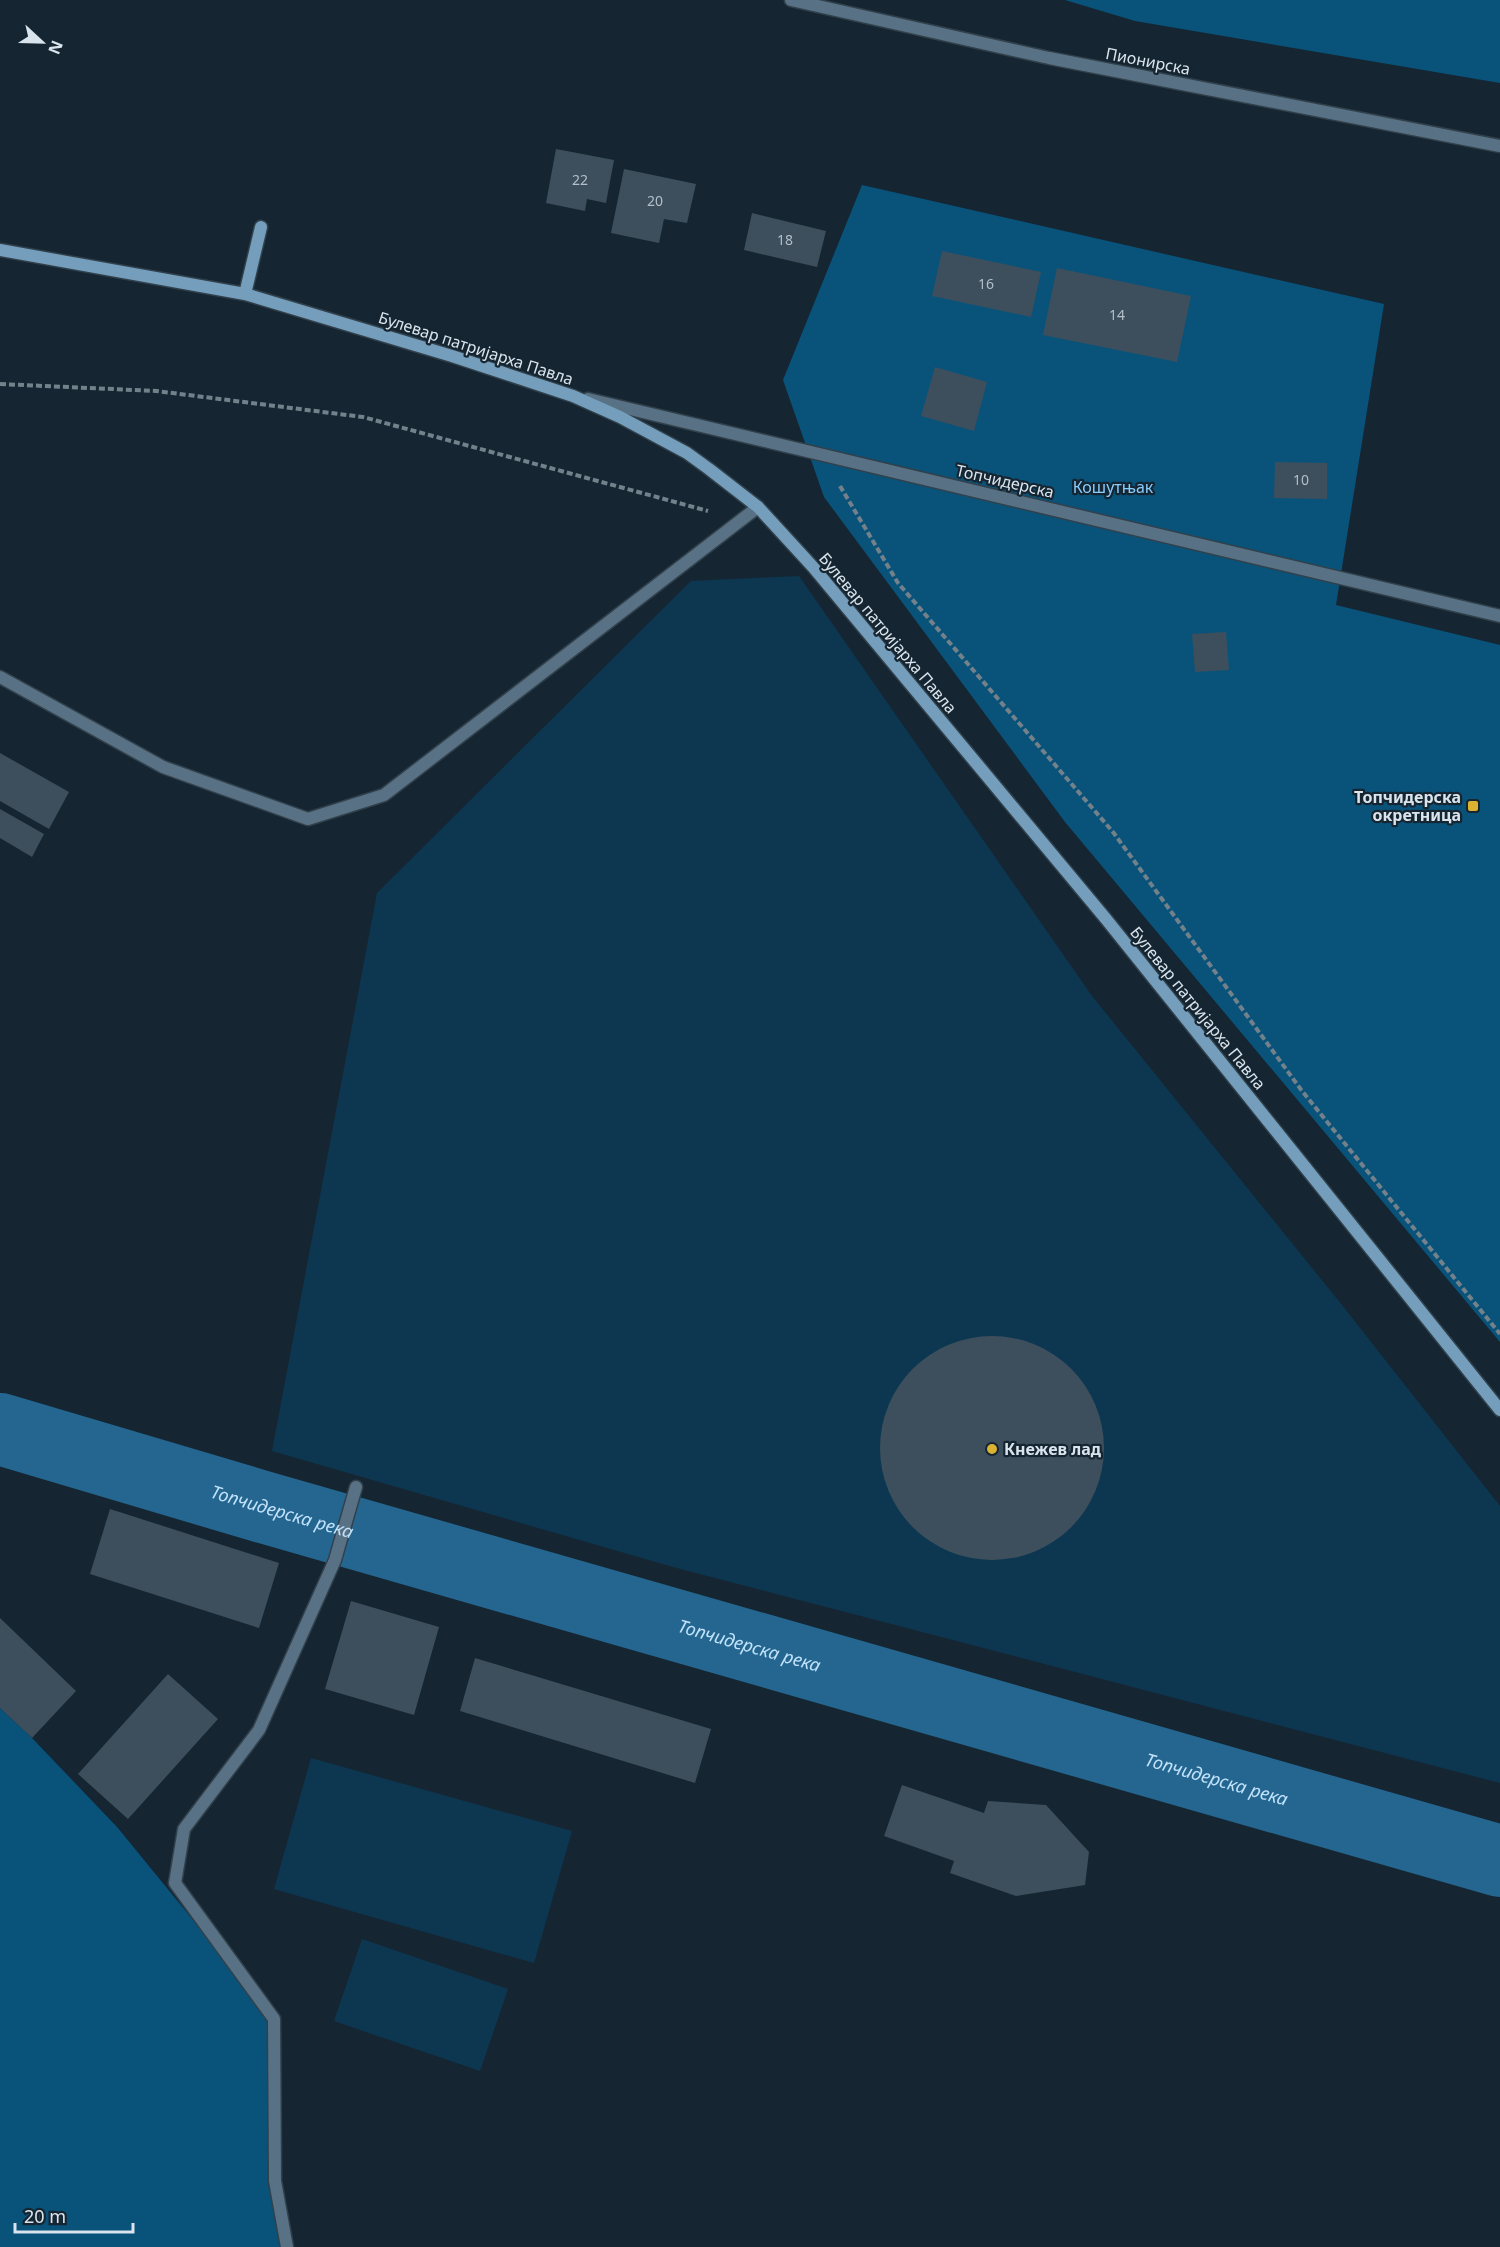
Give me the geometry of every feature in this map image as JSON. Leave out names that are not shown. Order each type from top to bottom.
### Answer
[{"type":"main road","points":[[245,294],[261,227]]},
{"type":"main road","name":"Булевар патријарха Павла","points":[[0,250],[245,294],[452,356],[573,396],[620,417],[687,453],[733,486],[758,507],[813,567],[1106,919],[1500,1410]]},
{"type":"street","name":"Пионирска","points":[[791,0],[1049,58],[1500,146]]},
{"type":"street","name":"Топчидерска","points":[[573,396],[1500,616]]},
{"type":"street","points":[[0,677],[163,767],[308,819],[384,795],[758,507]]},
{"type":"street","points":[[287,2247],[275,2181],[274,2019],[175,1883],[184,1829],[259,1730],[335,1560],[356,1487]]},
{"type":"path","points":[[0,384],[156,391],[363,417],[741,520]]},
{"type":"path","points":[[821,455],[898,583],[1113,832],[1302,1091],[1500,1334]]},
{"type":"shaded area","points":[[799,576],[1092,996],[1342,1305],[1500,1506],[1500,1783],[673,1567],[272,1451],[377,893],[691,581]]},
{"type":"shaded area","points":[[311,1758],[572,1831],[534,1963],[274,1889]]},
{"type":"shaded area","points":[[362,1939],[508,1989],[480,2071],[334,2021]]},
{"type":"green space","points":[[1065,0],[1500,0],[1500,83],[1135,21]]},
{"type":"green space","name":"Кошутњак","points":[[862,185],[1384,304],[1336,605],[1500,645],[1500,1342],[1065,822],[824,497],[783,380]]},
{"type":"green space","points":[[0,1708],[117,1827],[274,2019],[275,2181],[287,2247],[0,2247]]},
{"type":"building","points":[[556,149],[614,160],[606,203],[587,199],[585,211],[546,203]]},
{"type":"building","points":[[624,169],[696,184],[687,223],[664,219],[659,243],[611,233]]},
{"type":"building","points":[[752,213],[826,231],[817,267],[744,250]]},
{"type":"building","points":[[942,251],[1041,272],[1031,317],[932,296]]},
{"type":"building","points":[[1057,268],[1191,296],[1177,362],[1043,335]]},
{"type":"building","points":[[935,367],[987,382],[974,431],[921,416]]},
{"type":"building","points":[[1275,462],[1327,463],[1327,499],[1274,498]]},
{"type":"building","points":[[1226,632],[1229,670],[1195,672],[1192,634]]},
{"type":"building","points":[[0,753],[69,792],[49,829],[0,801]]},
{"type":"building","points":[[0,809],[44,834],[32,857],[0,838]]},
{"type":"building","name":"Кнежев лад","points":[[981,1336],[1003,1336],[1035,1344],[1045,1349],[1063,1361],[1079,1377],[1096,1405],[1102,1426],[1104,1448],[1102,1470],[1096,1491],[1079,1519],[1063,1535],[1035,1552],[1003,1560],[981,1560],[949,1552],[939,1547],[921,1535],[905,1519],[888,1491],[880,1459],[880,1437],[888,1405],[893,1395],[905,1377],[921,1361],[949,1344]]},
{"type":"building","points":[[110,1509],[279,1563],[259,1628],[90,1574]]},
{"type":"building","points":[[351,1601],[439,1627],[414,1715],[325,1689]]},
{"type":"building","points":[[0,1618],[76,1691],[32,1738],[0,1708]]},
{"type":"building","points":[[475,1658],[711,1729],[695,1783],[460,1711]]},
{"type":"building","points":[[168,1674],[218,1719],[128,1819],[78,1774]]},
{"type":"building","points":[[902,1785],[984,1813],[988,1801],[1046,1805],[1089,1852],[1085,1885],[1016,1896],[950,1873],[954,1861],[884,1836]]},
{"type":"waterway","name":"Топчидерска река","points":[[0,1429],[263,1507],[1500,1861]]},
{"type":"place","name":"Топчидерска окретница","points":[[1473,806]]},
{"type":"place","name":"Кнежев лад","points":[[992,1449]]}]
